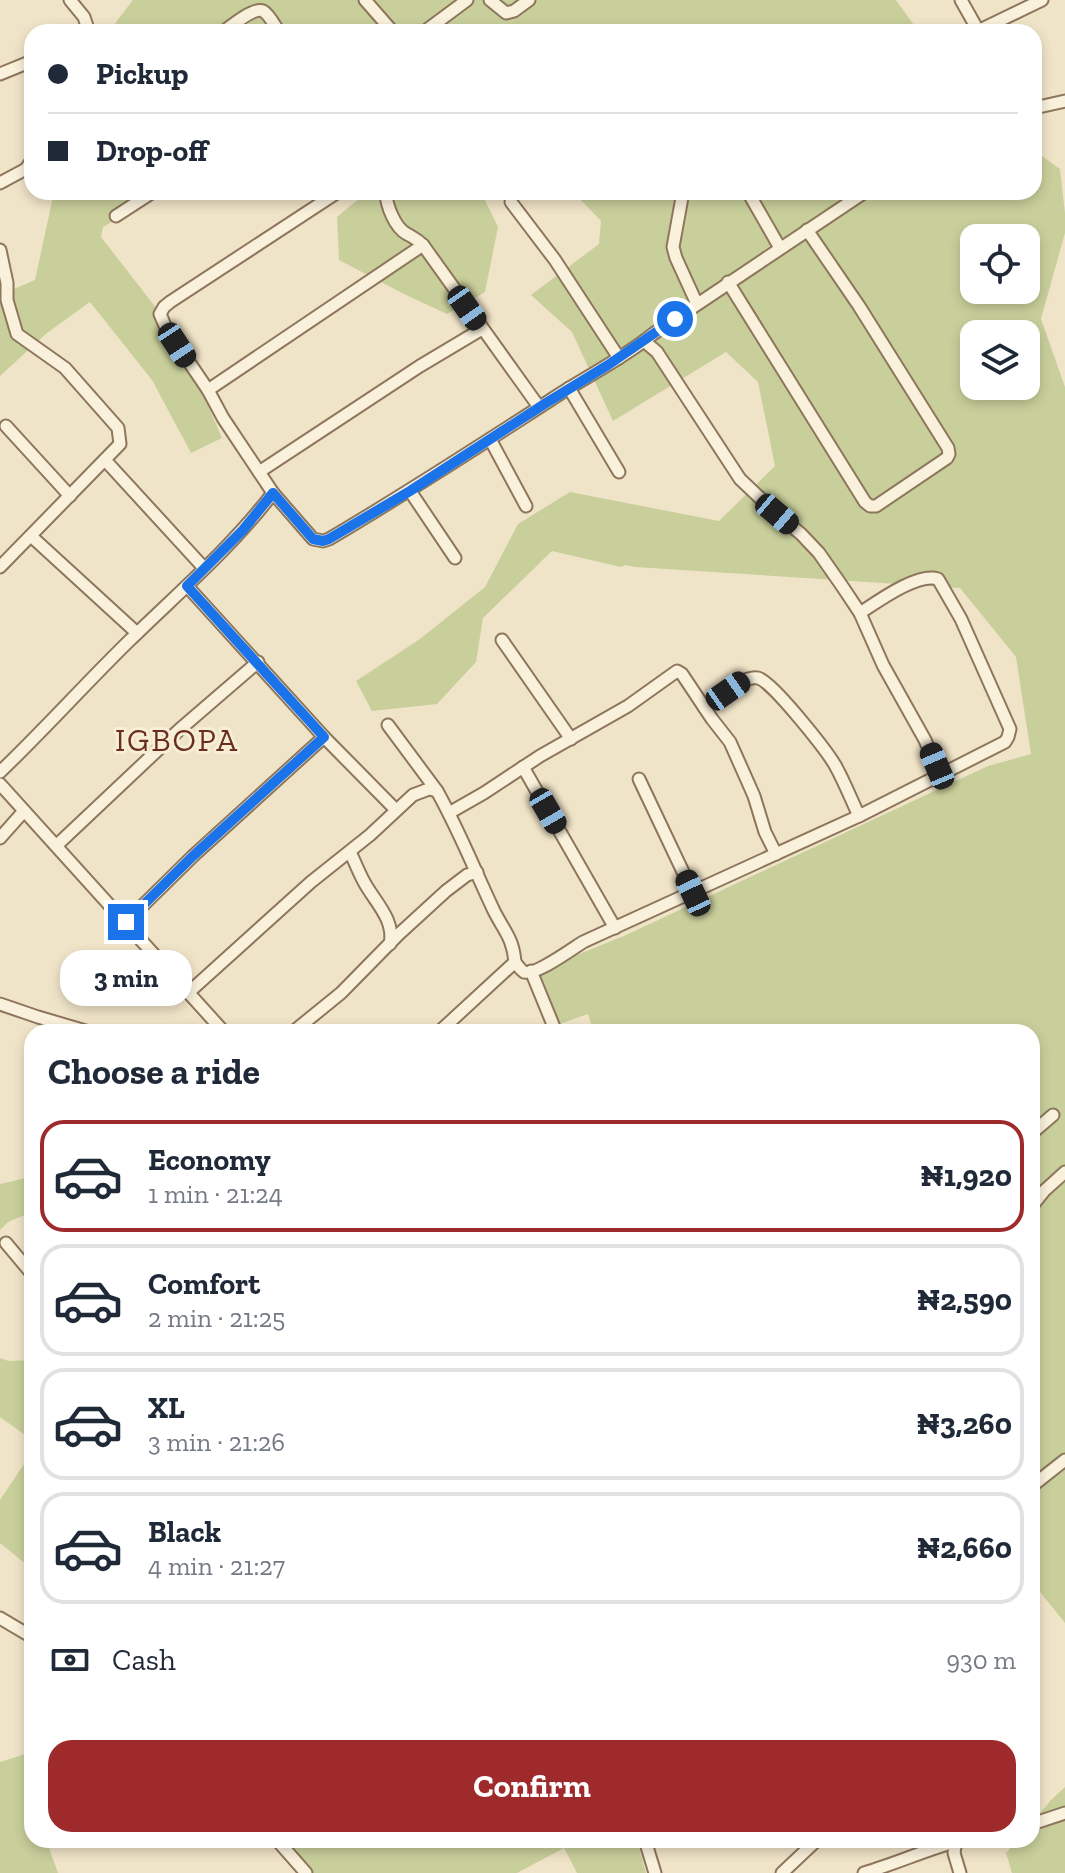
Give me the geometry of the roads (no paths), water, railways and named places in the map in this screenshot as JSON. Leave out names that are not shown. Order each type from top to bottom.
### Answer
[{"type":"street","points":[[70,0],[86,24]]},
{"type":"street","points":[[365,0],[386,24]]},
{"type":"street","points":[[435,24],[467,0]]},
{"type":"street","points":[[490,0],[506,13],[529,0]]},
{"type":"street","points":[[961,0],[974,24]]},
{"type":"street","points":[[995,24],[1042,0]]},
{"type":"street","points":[[235,24],[259,10],[273,24]]},
{"type":"street","points":[[0,74],[24,64]]},
{"type":"street","points":[[1042,107],[1065,101]]},
{"type":"street","points":[[0,183],[24,170]]},
{"type":"street","points":[[116,216],[141,200]]},
{"type":"street","points":[[326,200],[170,302],[162,310],[161,318],[273,493],[313,539],[323,541],[410,491],[619,358],[853,200]]},
{"type":"street","points":[[387,200],[400,228],[423,245],[539,407]]},
{"type":"street","points":[[682,200],[673,247],[697,304]]},
{"type":"street","points":[[753,200],[780,248]]},
{"type":"street","points":[[511,202],[555,260],[619,358]]},
{"type":"street","points":[[728,282],[865,502],[876,506],[947,458],[948,448],[807,230]]},
{"type":"street","points":[[208,390],[423,245]]},
{"type":"street","points":[[0,250],[7,300],[17,334],[65,368],[118,428],[120,444],[0,567]]},
{"type":"street","points":[[259,472],[482,329]]},
{"type":"street","points":[[644,341],[657,352],[740,479],[819,553],[860,613],[883,665],[904,699],[940,775]]},
{"type":"street","points":[[569,388],[619,472]]},
{"type":"street","points":[[6,426],[70,496]]},
{"type":"street","points":[[490,439],[526,506]]},
{"type":"street","points":[[105,460],[204,568]]},
{"type":"street","points":[[410,491],[455,558]]},
{"type":"street","points":[[0,772],[243,530],[273,493]]},
{"type":"street","points":[[31,536],[137,633]]},
{"type":"street","points":[[388,725],[437,791],[449,813],[495,914],[512,942],[515,962],[523,971],[531,971],[583,942],[859,816],[1005,742],[1010,729],[961,619],[938,579],[924,578],[882,598],[860,613]]},
{"type":"street","points":[[187,586],[324,737],[396,810]]},
{"type":"street","points":[[502,640],[571,739]]},
{"type":"street","points":[[57,845],[179,730],[258,662]]},
{"type":"street","points":[[449,813],[650,691],[677,671],[730,742],[776,854]]},
{"type":"street","points":[[704,707],[741,681],[755,677],[761,679],[804,724],[834,764],[859,816]]},
{"type":"street","points":[[126,922],[193,856],[324,737]]},
{"type":"street","points":[[523,767],[615,928]]},
{"type":"street","points":[[639,779],[693,893]]},
{"type":"street","points":[[0,784],[126,922],[212,1024]]},
{"type":"street","points":[[188,993],[413,795],[429,789],[437,791]]},
{"type":"street","points":[[0,838],[24,811]]},
{"type":"street","points":[[350,852],[365,885],[390,924],[390,944]]},
{"type":"street","points":[[303,1024],[341,993],[446,891],[467,875],[477,872]]},
{"type":"street","points":[[448,1024],[515,962]]},
{"type":"street","points":[[531,971],[553,1024]]},
{"type":"street","points":[[0,1004],[62,1024]]},
{"type":"street","points":[[1040,1126],[1053,1115]]},
{"type":"street","points":[[1040,1196],[1065,1172]]},
{"type":"street","points":[[6,1243],[24,1264]]},
{"type":"street","points":[[1040,1480],[1065,1460]]},
{"type":"street","points":[[0,1618],[24,1632]]},
{"type":"street","points":[[1040,1821],[1065,1813]]},
{"type":"street","points":[[284,1848],[306,1873]]},
{"type":"street","points":[[647,1848],[655,1873]]},
{"type":"street","points":[[782,1873],[809,1848]]},
{"type":"street","points":[[864,1873],[938,1848]]},
{"type":"street","points":[[955,1848],[960,1873]]},
{"type":"district","name":"IGBOPA","points":[[177,740]]}]
